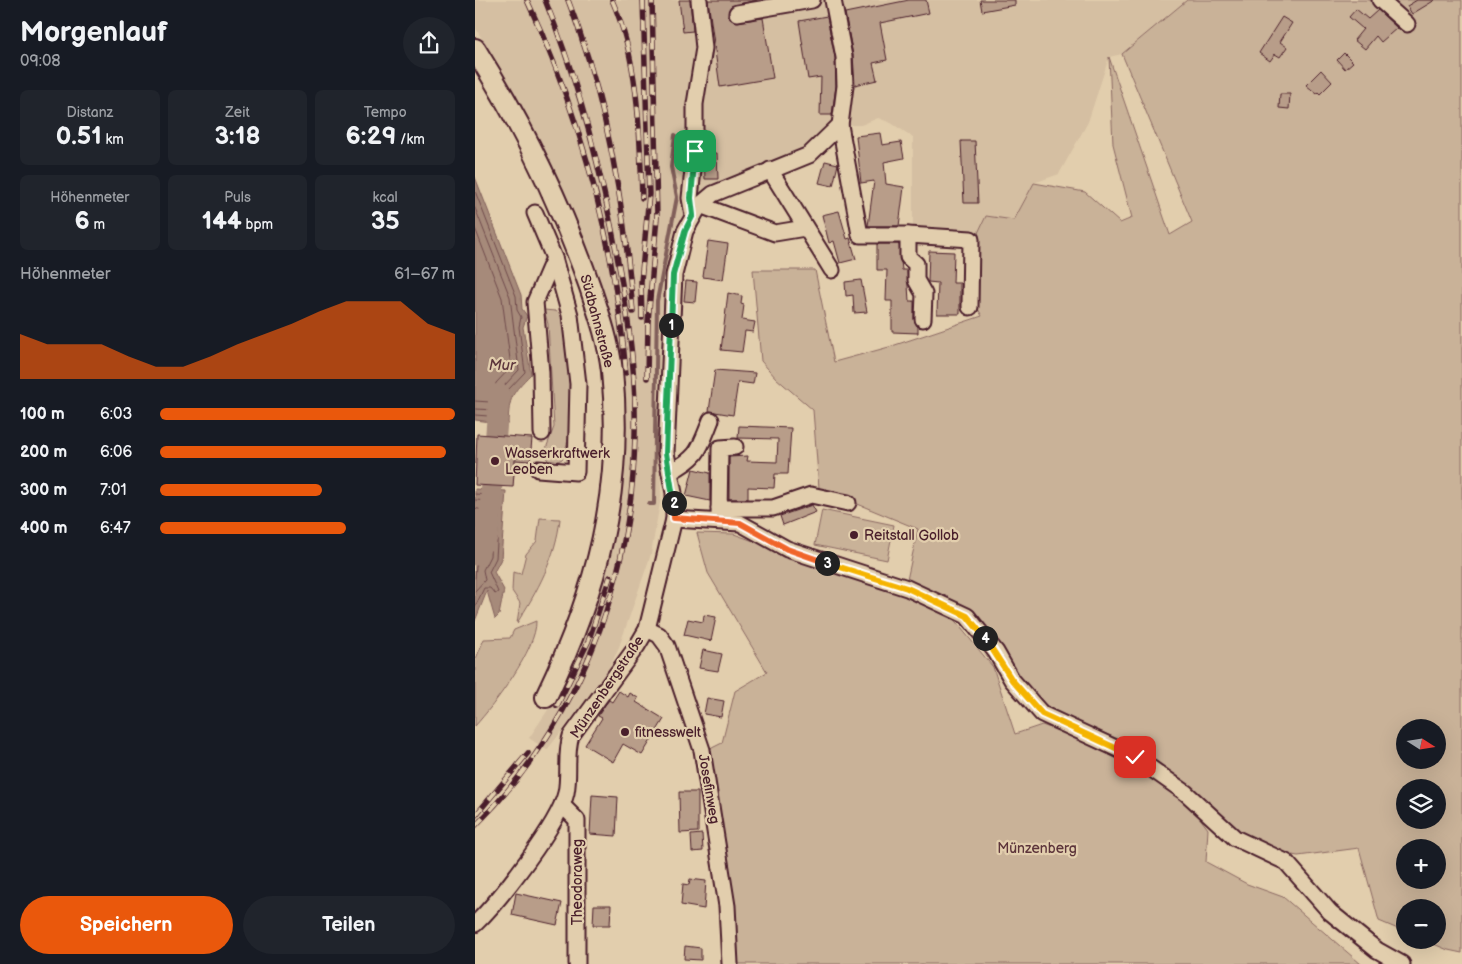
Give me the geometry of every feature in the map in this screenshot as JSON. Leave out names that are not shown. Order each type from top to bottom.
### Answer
[{"type":"main road","name":"Südbahnstraße","points":[[475,49],[515,116],[562,215],[599,314],[611,370],[614,448],[608,516],[598,564],[573,637],[546,697]]},
{"type":"street","points":[[699,0],[704,48],[695,104],[695,151],[691,198],[697,210],[775,234],[805,228]]},
{"type":"street","points":[[737,13],[812,0]]},
{"type":"street","points":[[833,0],[844,57],[845,86],[840,126],[860,235],[909,235],[971,239],[970,307]]},
{"type":"street","points":[[1380,0],[1407,24]]},
{"type":"street","points":[[697,210],[713,194],[730,185],[809,155],[840,126]]},
{"type":"street","points":[[770,170],[833,270]]},
{"type":"street","name":"Münzenbergstraße","points":[[475,924],[549,831],[562,805],[568,782],[571,736],[637,646],[647,629],[674,518],[674,493],[666,453],[673,275],[685,231],[697,210]]},
{"type":"street","points":[[541,469],[576,472],[578,384],[570,315],[554,258],[535,213],[553,217],[562,215]]},
{"type":"street","points":[[909,235],[908,257],[916,264],[916,280],[924,294],[923,319]]},
{"type":"street","points":[[542,433],[541,373],[535,302],[554,258]]},
{"type":"street","points":[[670,472],[689,462],[698,453],[711,420]]},
{"type":"street","points":[[719,515],[720,448],[735,447]]},
{"type":"street","points":[[674,518],[719,515],[773,508],[811,495],[848,503]]},
{"type":"street","points":[[719,515],[740,523],[787,549],[907,588],[967,616],[996,652],[1012,680],[1042,714],[1135,757],[1186,793],[1235,838],[1287,862],[1330,912],[1377,950],[1402,964]]},
{"type":"street","name":"Josefinweg","points":[[647,629],[659,635],[667,646],[702,750],[727,906],[730,964]]},
{"type":"street","name":"Theodoraweg","points":[[562,805],[577,820],[577,964]]},
{"type":"shaded area","points":[[475,0],[1187,0],[1122,54],[1109,57],[1088,122],[1059,174],[1034,183],[1014,220],[986,216],[978,233],[913,230],[913,137],[891,123],[878,118],[861,125],[852,125],[847,122],[806,151],[765,163],[697,194],[675,228],[666,272],[661,320],[660,378],[652,379],[659,410],[661,497],[651,554],[619,647],[606,674],[547,750],[529,738],[554,701],[577,656],[609,557],[616,520],[623,381],[612,320],[575,221],[516,97],[475,27]]},
{"type":"green space","points":[[1187,0],[1462,0],[1462,953],[1446,949],[1446,899],[1396,899],[1396,928],[1379,921],[1359,848],[1298,856],[1280,853],[1241,836],[1137,747],[1059,714],[1042,702],[1027,687],[967,607],[907,580],[918,529],[819,488],[813,410],[776,378],[761,361],[753,270],[815,270],[834,362],[889,347],[982,316],[977,307],[978,233],[986,216],[1014,220],[1034,183],[1085,192],[1120,223],[1132,218],[1113,144],[1109,57],[1170,235],[1192,222],[1122,54]]},
{"type":"green space","points":[[544,310],[555,311],[561,314],[571,368],[572,405],[568,442],[562,459],[554,463],[549,462],[544,454],[554,427],[548,324]]},
{"type":"green space","name":"Reitstall Gollob","points":[[822,510],[894,525],[887,560],[815,545]]},
{"type":"green space","points":[[540,518],[560,519],[558,533],[545,574],[517,623],[520,603],[512,591],[513,572],[521,574],[526,554],[537,541]]},
{"type":"green space","name":"Münzenberg","points":[[697,533],[734,534],[947,611],[993,667],[1015,734],[1042,725],[1066,734],[1147,773],[1185,798],[1208,829],[1206,862],[1247,884],[1283,897],[1361,964],[736,964],[734,902],[710,749],[722,743],[735,691],[767,672],[708,573]]},
{"type":"green space","points":[[536,621],[530,646],[522,661],[493,705],[475,726],[475,661],[484,639],[510,638],[514,630]]},
{"type":"water","name":"Mur","points":[[475,177],[521,295],[522,309],[527,316],[523,327],[531,374],[513,396],[509,407],[508,424],[475,420]]},
{"type":"water","points":[[475,489],[506,491],[501,559],[494,572],[504,590],[499,615],[495,619],[487,591],[475,621]]},
{"type":"building","points":[[679,0],[690,0],[693,31],[683,32]]},
{"type":"building","points":[[708,0],[757,0],[731,6],[728,15],[730,19],[738,22],[763,18],[773,78],[720,87]]},
{"type":"building","points":[[909,0],[926,0],[929,13],[880,23],[887,60],[873,63],[877,80],[855,85],[853,55],[845,13]]},
{"type":"building","points":[[980,0],[1015,0],[1015,5],[982,11]]},
{"type":"building","points":[[1417,0],[1435,0],[1412,14],[1407,6]]},
{"type":"building","points":[[1356,9],[1368,19],[1378,10],[1397,28],[1381,42],[1376,36],[1365,49],[1354,40],[1363,29],[1349,17]]},
{"type":"building","points":[[827,16],[835,58],[836,86],[832,115],[820,115],[821,77],[808,79],[799,21]]},
{"type":"building","points":[[1282,17],[1292,23],[1280,42],[1287,47],[1280,57],[1275,54],[1270,61],[1259,53]]},
{"type":"building","points":[[1344,53],[1353,62],[1345,69],[1337,60]]},
{"type":"building","points":[[1321,70],[1332,82],[1320,94],[1318,92],[1317,94],[1306,85]]},
{"type":"building","points":[[1280,94],[1290,94],[1289,109],[1279,108]]},
{"type":"building","points":[[880,133],[882,145],[901,142],[904,158],[884,162],[886,184],[904,187],[899,226],[868,226],[874,181],[861,183],[856,136]]},
{"type":"building","points":[[961,141],[975,141],[978,203],[964,203]]},
{"type":"building","points":[[704,153],[717,153],[718,179],[705,179]]},
{"type":"building","points":[[825,161],[838,164],[833,186],[819,183]]},
{"type":"building","points":[[839,211],[847,239],[850,238],[856,259],[840,263],[834,241],[829,243],[822,215]]},
{"type":"building","points":[[708,241],[728,244],[723,280],[703,277]]},
{"type":"building","points":[[877,244],[899,244],[902,270],[907,270],[909,301],[914,301],[914,319],[918,327],[918,333],[892,332],[892,301],[886,301],[887,270],[877,270]]},
{"type":"building","points":[[929,251],[954,252],[953,283],[960,283],[960,314],[937,314],[938,283],[928,282]]},
{"type":"building","points":[[861,280],[867,312],[854,313],[853,295],[846,296],[845,282]]},
{"type":"building","points":[[686,281],[697,282],[695,302],[684,301]]},
{"type":"building","points":[[728,293],[742,296],[741,304],[744,305],[742,320],[755,322],[753,332],[745,331],[742,352],[721,350]]},
{"type":"building","points":[[715,370],[755,373],[753,384],[738,382],[733,415],[709,411]]},
{"type":"building","points":[[739,426],[791,428],[788,474],[775,474],[774,488],[748,487],[748,499],[729,499],[729,457],[748,456],[747,461],[777,462],[778,439],[738,438]]},
{"type":"building","name":"Wasserkraftwerk Leoben","points":[[477,434],[532,438],[530,461],[515,460],[513,487],[475,485]]},
{"type":"building","points":[[693,469],[710,473],[710,501],[686,496]]},
{"type":"building","points":[[812,505],[816,512],[783,525],[780,516]]},
{"type":"building","points":[[704,615],[716,617],[711,641],[684,635],[688,619],[703,622]]},
{"type":"building","points":[[703,650],[722,654],[718,671],[699,668]]},
{"type":"building","name":"fitnesswelt","points":[[619,691],[628,697],[630,693],[638,698],[636,702],[664,719],[642,755],[623,744],[613,762],[585,745],[602,718],[598,716],[609,700],[612,702]]},
{"type":"building","points":[[707,698],[724,701],[721,717],[704,714]]},
{"type":"building","points":[[679,792],[698,792],[698,832],[680,833]]},
{"type":"building","points":[[592,795],[618,797],[616,836],[590,834]]},
{"type":"building","points":[[702,834],[703,851],[692,852],[691,835]]},
{"type":"building","points":[[690,879],[706,881],[704,909],[681,905],[683,884],[689,885]]},
{"type":"building","points":[[516,893],[562,903],[557,925],[512,915]]},
{"type":"building","points":[[594,905],[611,905],[610,925],[593,925]]},
{"type":"building","points":[[685,946],[701,948],[701,960],[684,959]]},
{"type":"waterway","points":[[649,504],[654,504],[657,301],[677,197],[671,167],[675,135]]},
{"type":"waterway","name":"Mur","points":[[475,555],[488,535],[499,394]]},
{"type":"railway","points":[[527,0],[564,90],[593,182],[613,277],[626,373]]},
{"type":"railway","points":[[475,826],[512,785],[544,742],[571,695],[593,647],[611,596],[632,490],[635,435],[634,382],[621,277],[605,196],[591,139],[566,55],[545,0]]},
{"type":"railway","points":[[568,0],[593,75],[612,154],[625,233],[633,312]]},
{"type":"railway","points":[[612,0],[621,23],[633,72],[639,123],[642,198]]},
{"type":"railway","points":[[642,318],[641,282],[649,194],[643,0]]},
{"type":"railway","points":[[647,378],[648,322],[657,217],[652,0]]},
{"type":"railway","points":[[557,706],[588,642],[610,577]]},
{"type":"railway","points":[[475,816],[528,753]]},
{"type":"place","name":"Wasserkraftwerk Leoben","points":[[495,461]]},
{"type":"place","name":"Reitstall Gollob","points":[[854,535]]},
{"type":"place","name":"fitnesswelt","points":[[625,732]]},
{"type":"route","points":[[695,151],[691,198],[693,215],[685,231],[673,275],[666,453],[674,493],[674,518],[740,523],[787,549],[907,588],[967,616],[996,652],[1012,680],[1042,714],[1135,757]]}]
